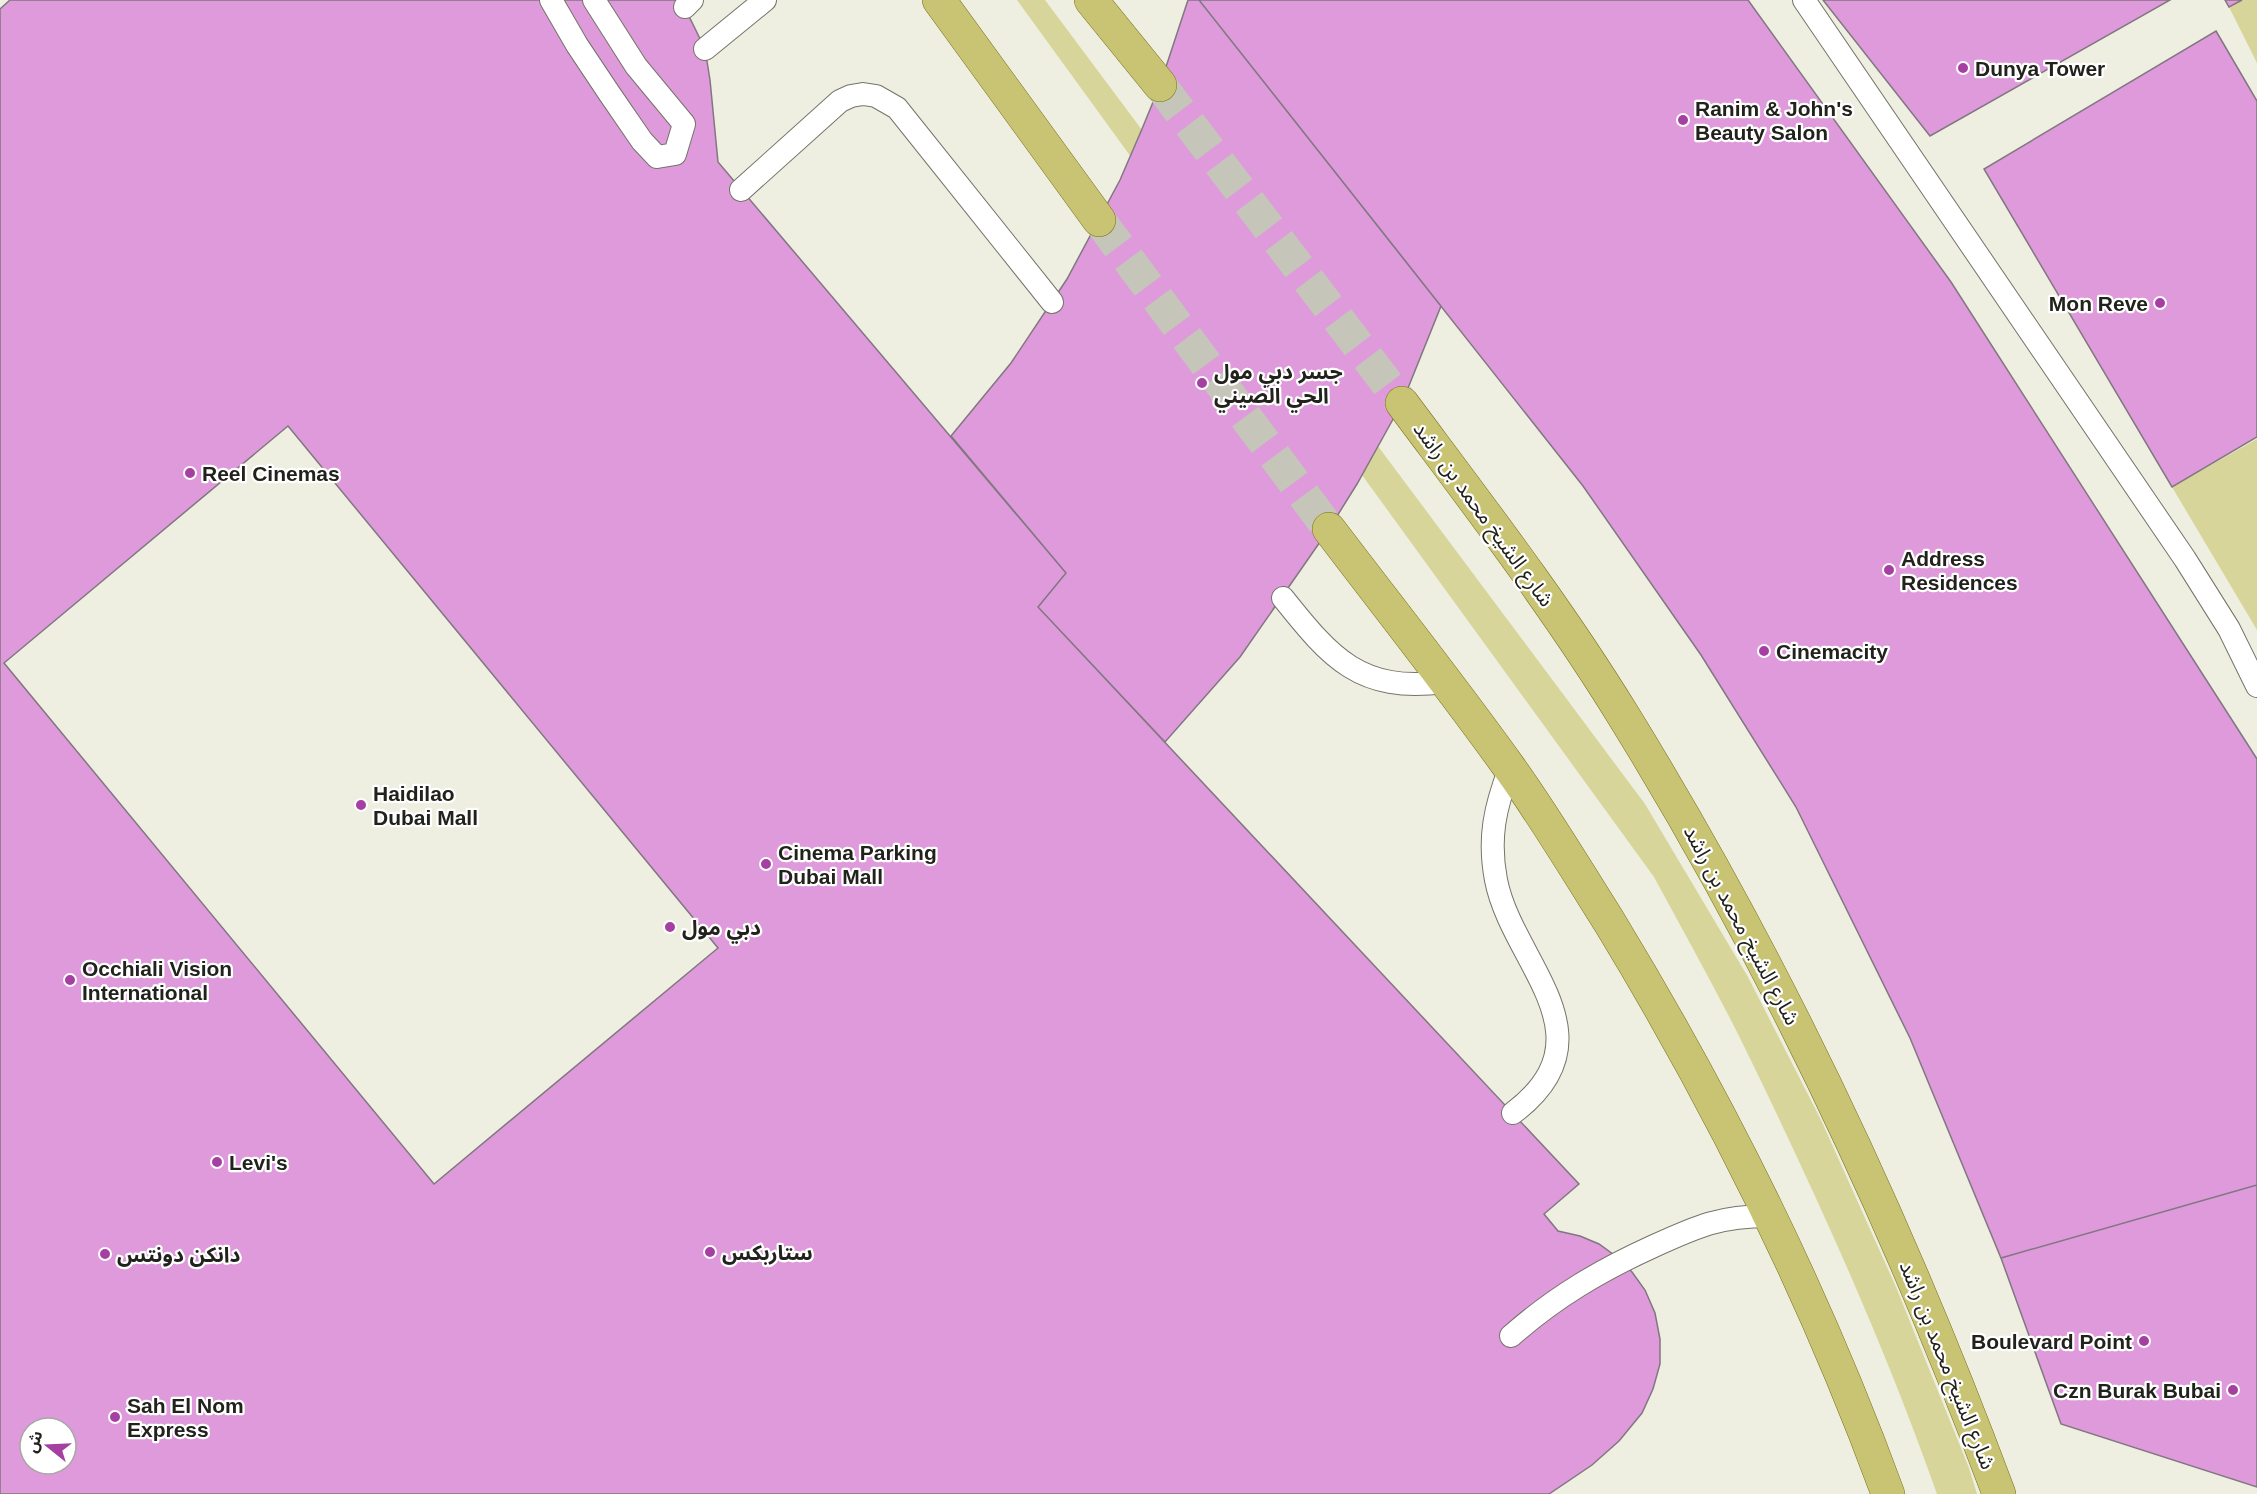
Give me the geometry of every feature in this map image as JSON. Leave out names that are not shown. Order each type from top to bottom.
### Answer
[{"type":"main road","points":[[939,0],[1099,220]]},
{"type":"main road","points":[[1091,0],[1160,85]]},
{"type":"main road","name":"شارع الشيخ محمد بن راشد","points":[[1402,403],[1535,581],[1622,713],[1703,850],[1779,991],[1850,1134],[1914,1280],[1999,1494]]},
{"type":"main road","points":[[1329,529],[1509,768],[1577,870],[1641,975],[1701,1082],[1769,1216],[1825,1334],[1860,1418],[1887,1494]]},
{"type":"lane","points":[[551,0],[577,45],[642,141],[657,157],[675,153],[684,124],[636,66],[594,0]]},
{"type":"lane","points":[[705,49],[765,0]]},
{"type":"lane","points":[[1804,0],[2166,530],[2229,629],[2257,686]]},
{"type":"lane","points":[[741,190],[831,107],[851,96],[863,94],[876,96],[897,108],[1052,302]]},
{"type":"lane","points":[[1282,597],[1317,640],[1334,656],[1354,669],[1375,678],[1398,683],[1421,685],[1444,682]]},
{"type":"lane","points":[[1509,768],[1496,804],[1492,842],[1496,880],[1507,917],[1549,994],[1555,1013],[1557,1033],[1555,1053],[1549,1071],[1528,1102],[1513,1113]]},
{"type":"lane","points":[[1511,1336],[1563,1294],[1621,1260],[1700,1225],[1734,1217],[1769,1216]]},
{"type":"shaded area","points":[[1017,0],[1045,0],[1645,804],[1748,977],[1821,1120],[1896,1287],[1969,1468],[1977,1494],[1937,1494],[1870,1320],[1794,1150],[1740,1038],[1654,877]]},
{"type":"shaded area","points":[[2242,0],[2257,0],[2257,63],[2229,7]]},
{"type":"shaded area","points":[[2257,439],[2257,630],[2172,487]]},
{"type":"building","name":"Cinema Parking Dubai Mall","points":[[10,0],[681,0],[705,49],[718,162],[1066,573],[1038,607],[1579,1184],[1544,1214],[1558,1231],[1580,1236],[1599,1244],[1632,1272],[1645,1290],[1655,1313],[1660,1339],[1660,1364],[1653,1389],[1642,1413],[1619,1441],[1592,1465],[1549,1494],[0,1494],[0,9]]},
{"type":"building","name":"جسر دبي مول الحي الصيني","points":[[1188,0],[1199,0],[1441,306],[1402,403],[1329,529],[1240,657],[1165,742],[1038,607],[1066,573],[951,436],[1011,363],[1067,279],[1120,180],[1160,85]]},
{"type":"building","name":"Address Residences","points":[[1199,0],[1748,0],[1951,282],[2257,759],[2257,1185],[2001,1258],[1910,1038],[1796,807],[1701,655],[1583,486]]},
{"type":"building","name":"Dunya Tower","points":[[1823,0],[2170,0],[1930,136]]},
{"type":"building","points":[[2225,0],[2242,0],[2229,7]]},
{"type":"building","name":"Mon Reve","points":[[2216,31],[2257,101],[2257,437],[2172,487],[1984,169]]},
{"type":"building","name":"Haidilao Dubai Mall","points":[[288,426],[718,948],[434,1184],[4,663]]},
{"type":"building","name":"Boulevard Point","points":[[2257,1185],[2257,1487],[2061,1424],[2001,1258]]},
{"type":"tunnel","points":[[1160,85],[1402,403]]},
{"type":"tunnel","points":[[1099,220],[1329,529]]},
{"type":"place","name":"Dunya Tower","points":[[1963,68]]},
{"type":"place","name":"Ranim & John's Beauty Salon","points":[[1683,120]]},
{"type":"place","name":"Mon Reve","points":[[2160,303]]},
{"type":"place","name":"جسر دبي مول الحي الصيني","points":[[1202,383]]},
{"type":"place","name":"Reel Cinemas","points":[[190,473]]},
{"type":"place","name":"Address Residences","points":[[1889,570]]},
{"type":"place","name":"Cinemacity","points":[[1764,651]]},
{"type":"place","name":"Haidilao Dubai Mall","points":[[361,805]]},
{"type":"place","name":"Cinema Parking Dubai Mall","points":[[766,864]]},
{"type":"place","name":"دبي مول","points":[[670,927]]},
{"type":"place","name":"Occhiali Vision International","points":[[70,980]]},
{"type":"place","name":"Levi's","points":[[217,1162]]},
{"type":"place","name":"ستاربكس","points":[[710,1252]]},
{"type":"place","name":"دانكن دونتس","points":[[105,1254]]},
{"type":"place","name":"Boulevard Point","points":[[2144,1341]]},
{"type":"place","name":"Czn Burak Bubai","points":[[2233,1390]]},
{"type":"place","name":"Sah El Nom Express","points":[[115,1417]]}]
